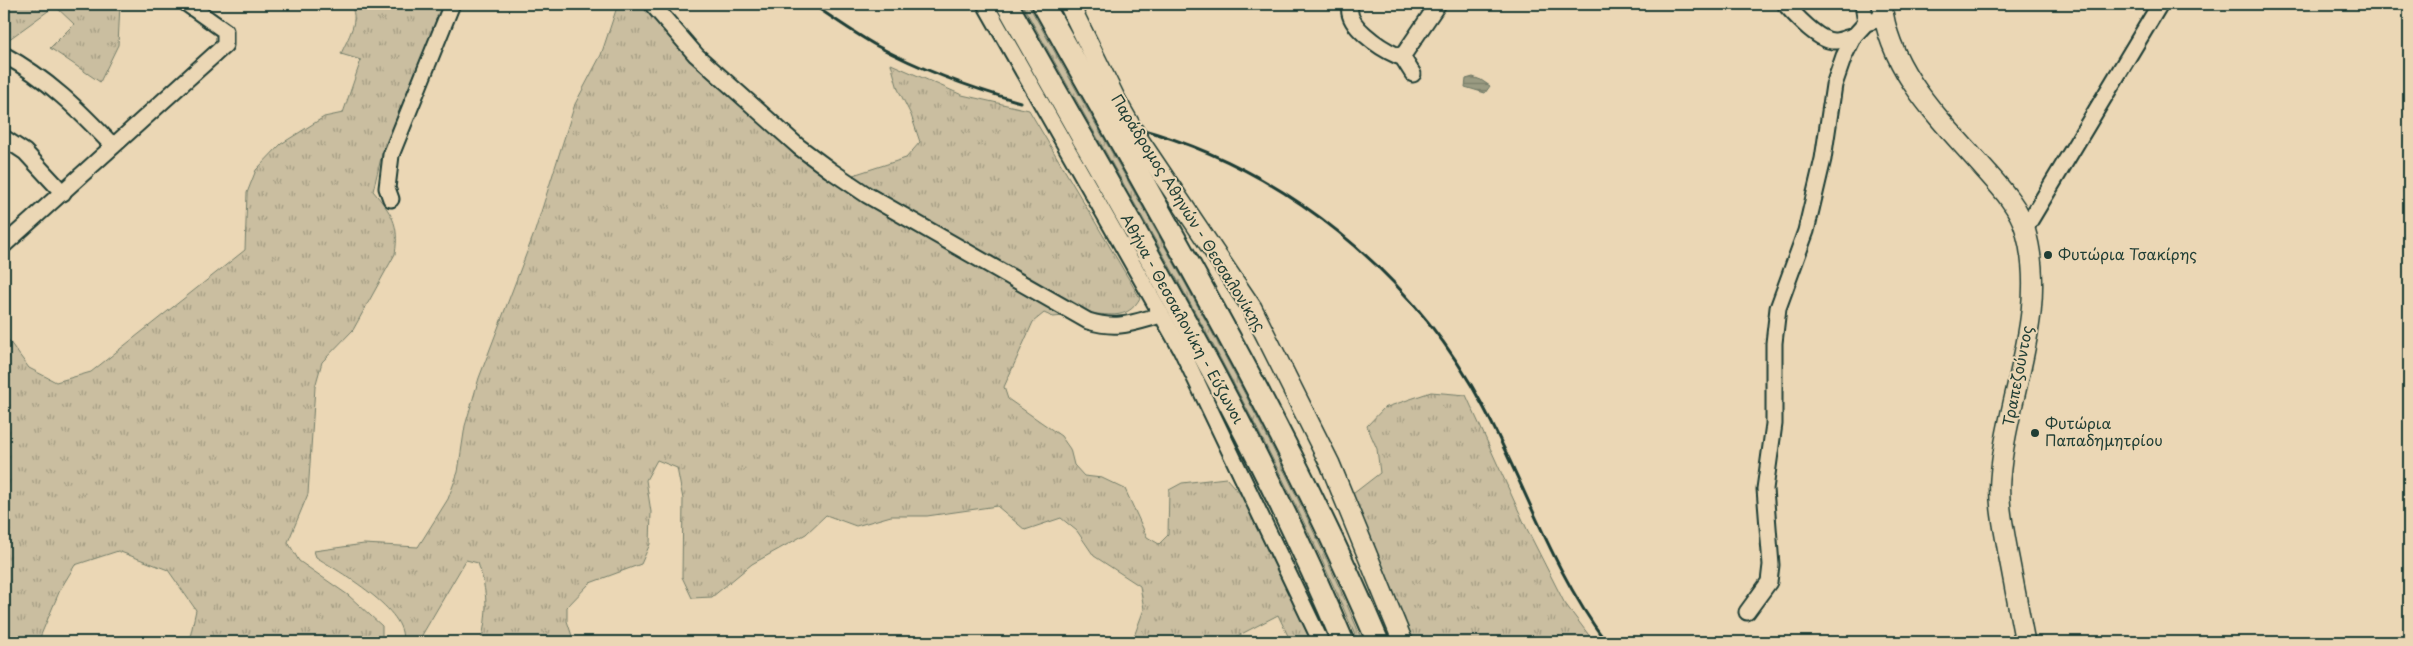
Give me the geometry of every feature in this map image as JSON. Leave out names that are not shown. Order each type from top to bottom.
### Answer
[{"type":"highway","name":"Αθήνα - Θεσσαλονίκη - Εύζωνοι","points":[[1007,4],[1214,375],[1275,491],[1343,642]]},
{"type":"highway","points":[[1043,4],[1251,376],[1303,477],[1378,642]]},
{"type":"main road","name":"Παράδρομος Αθηνών - Θεσσαλονίκης","points":[[1069,4],[1117,102],[1137,137],[1252,308],[1330,464],[1403,642]]},
{"type":"main road","name":"Τραπεζούντος","points":[[1878,15],[1905,74],[2000,187],[2016,209],[2025,229],[2031,279],[2028,334],[2004,446],[2000,481],[2005,537],[2025,642]]},
{"type":"street","points":[[4,245],[225,45],[225,31],[187,4]]},
{"type":"street","points":[[391,199],[387,188],[391,155],[452,4]]},
{"type":"street","points":[[652,4],[696,55],[799,147],[867,195],[1088,321],[1107,326],[1130,324],[1161,315]]},
{"type":"street","points":[[985,4],[1161,315],[1222,432],[1321,642]]},
{"type":"street","points":[[1351,4],[1348,10],[1350,19],[1356,28],[1394,54],[1401,55],[1404,54],[1438,4]]},
{"type":"street","points":[[1785,4],[1820,36],[1827,40],[1835,41],[1854,36],[1878,15],[1863,4]]},
{"type":"street","points":[[2025,229],[2160,4]]},
{"type":"street","points":[[1747,612],[1769,582],[1771,565],[1765,489],[1775,408],[1774,343],[1778,308],[1806,231],[1823,159],[1834,85],[1854,36]]},
{"type":"street","points":[[4,55],[54,88],[77,107],[113,146]]},
{"type":"street","points":[[1401,55],[1413,74]]},
{"type":"street","points":[[4,138],[25,152],[63,193]]},
{"type":"green space","points":[[4,4],[120,4],[118,45],[100,82],[50,48],[74,24],[55,6],[8,40],[4,37]]},
{"type":"green space","points":[[349,4],[443,4],[382,154],[373,191],[393,219],[396,234],[395,254],[353,330],[322,362],[315,387],[308,494],[288,542],[299,561],[348,595],[382,626],[382,642],[189,642],[196,610],[168,570],[118,551],[75,565],[60,590],[38,642],[4,642],[4,334],[29,368],[56,382],[91,372],[245,250],[247,193],[256,170],[281,144],[324,117],[343,113],[361,60],[341,54],[354,22],[353,10]]},
{"type":"green space","points":[[618,4],[640,4],[684,51],[759,118],[790,150],[840,186],[1065,316],[1053,317],[1044,313],[1033,322],[1004,387],[1008,399],[1061,436],[1070,449],[1074,465],[1084,476],[1102,478],[1125,489],[1147,537],[1159,544],[1168,535],[1169,490],[1182,483],[1226,478],[1242,496],[1260,529],[1311,642],[1291,642],[1278,615],[1226,642],[1132,642],[1144,609],[1140,586],[1094,556],[1077,531],[1061,518],[1025,530],[997,506],[927,516],[891,516],[856,526],[826,515],[806,534],[752,564],[712,597],[692,598],[682,577],[683,499],[677,468],[657,460],[646,480],[651,512],[650,544],[641,564],[590,583],[567,607],[567,621],[574,642],[481,642],[486,612],[484,584],[478,563],[466,560],[418,642],[402,642],[402,630],[384,605],[355,582],[316,557],[314,551],[364,544],[418,547],[448,499],[458,472],[465,426],[479,378],[535,231],[575,104],[601,55]]},
{"type":"green space","points":[[1022,4],[1028,4],[1161,240],[1247,398],[1327,559],[1363,642],[1358,642],[1282,478],[1199,318]]},
{"type":"green space","points":[[891,64],[962,95],[1029,110],[1140,298],[1136,304],[1122,314],[1105,315],[1090,312],[1070,304],[850,176],[906,158],[920,142],[911,115],[898,89]]},
{"type":"green space","points":[[1431,392],[1466,395],[1526,527],[1564,602],[1594,642],[1409,642],[1349,497],[1380,473],[1377,449],[1367,426],[1384,408]]},
{"type":"shaded area","points":[[1473,77],[1490,86],[1485,93],[1465,87],[1466,79]]},
{"type":"railway","points":[[812,4],[860,36],[894,55],[947,78],[1020,102]]},
{"type":"railway","points":[[1137,128],[1191,146],[1243,170],[1293,199],[1339,232],[1382,271],[1420,313],[1455,359],[1499,437],[1540,528],[1570,587],[1606,642]]},
{"type":"place","name":"Φυτώρια Τσακίρης","points":[[2048,255]]},
{"type":"place","name":"Φυτώρια Παπαδημητρίου","points":[[2035,433]]}]
